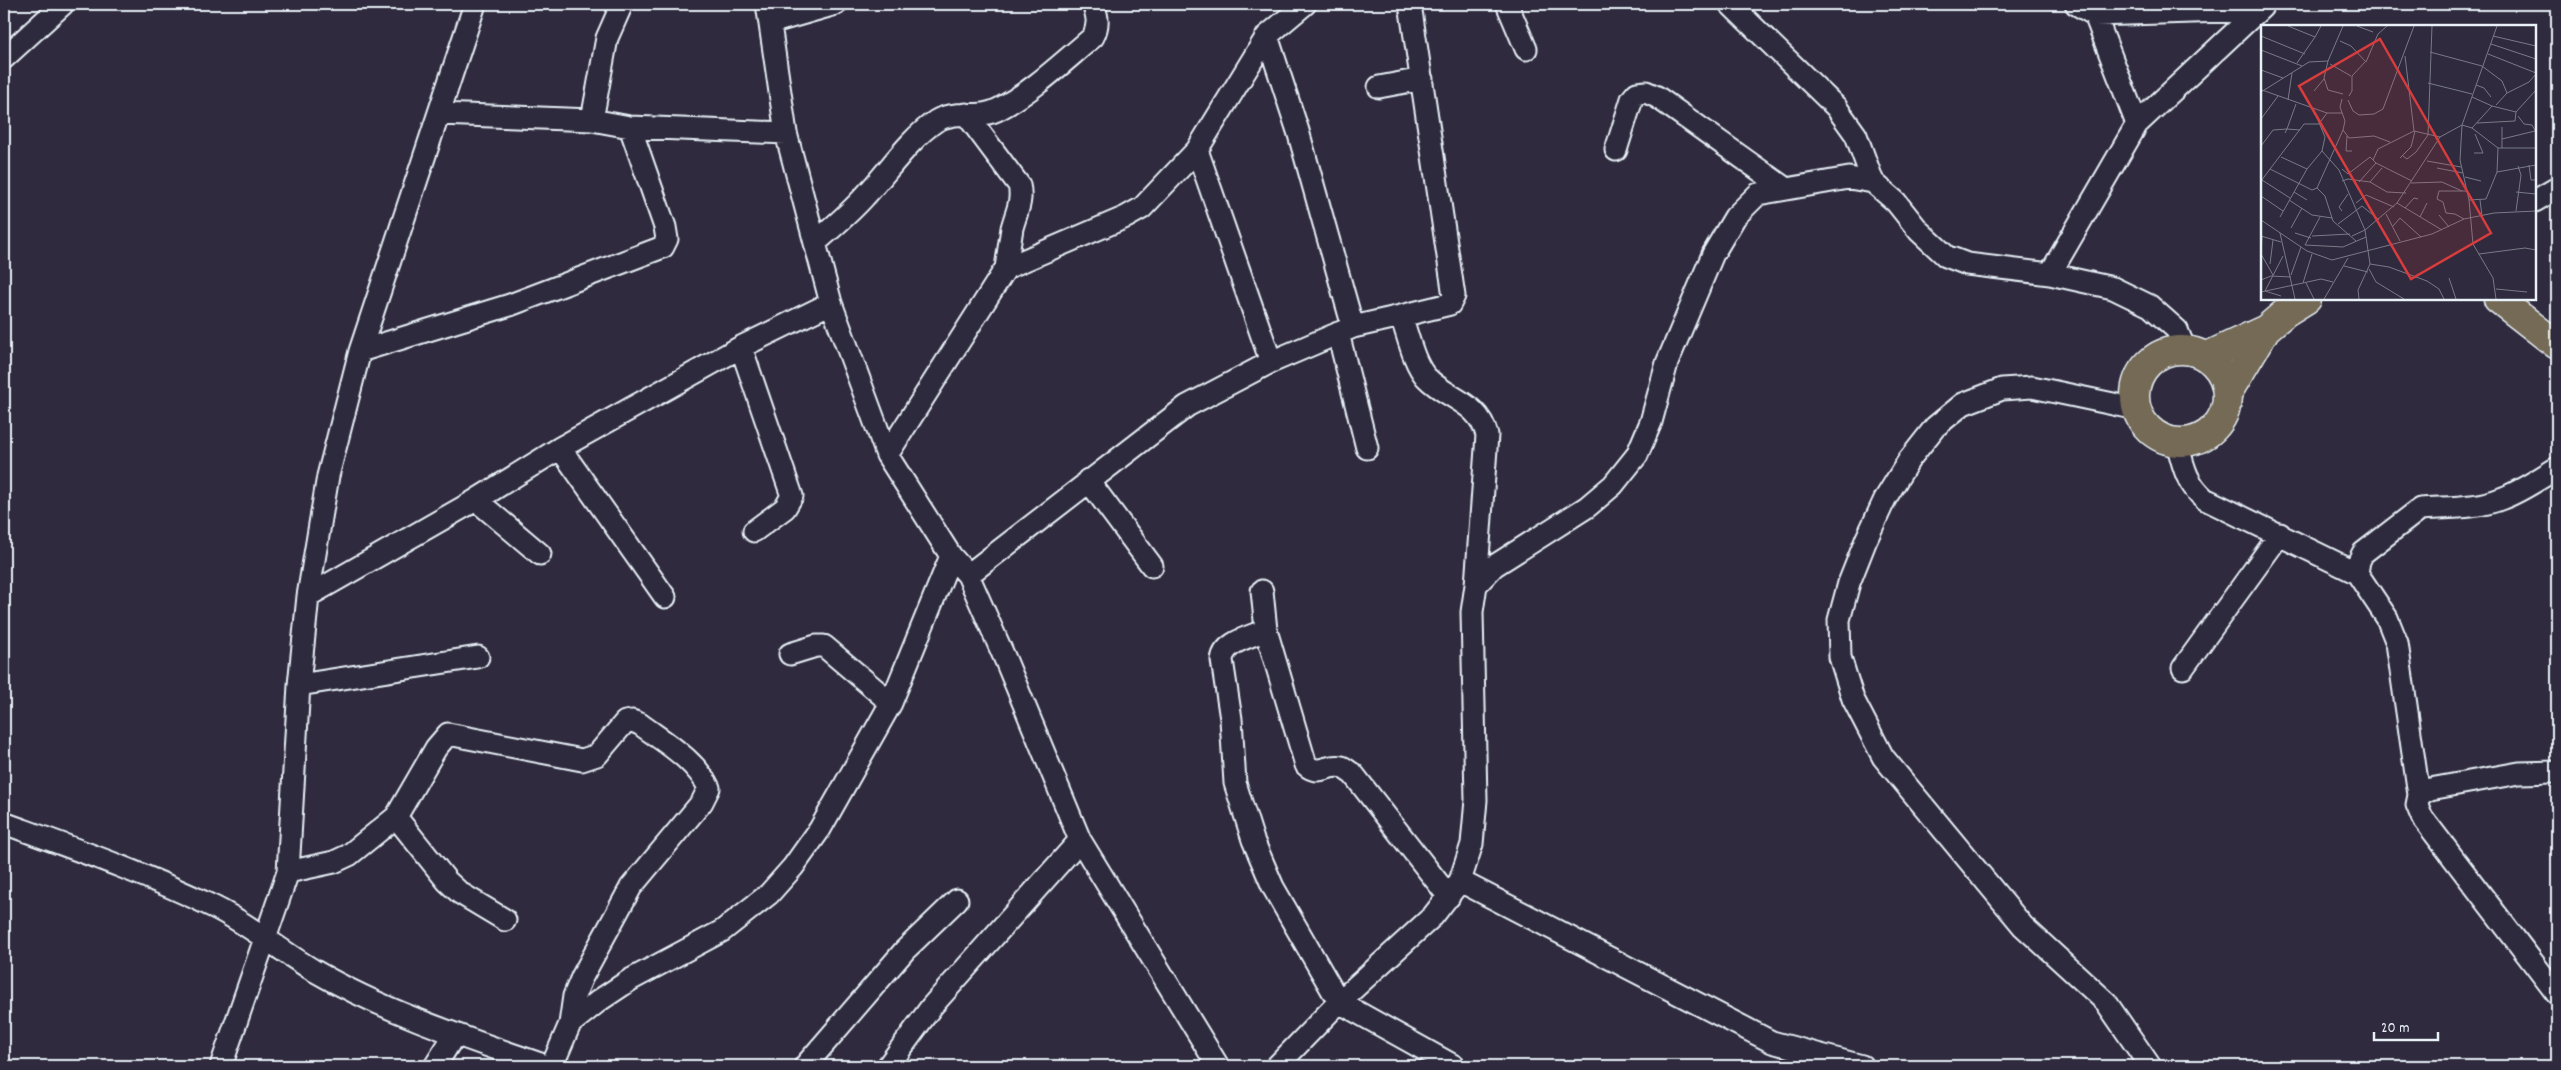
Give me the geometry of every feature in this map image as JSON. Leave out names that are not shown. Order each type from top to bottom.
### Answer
[{"type":"main road","points":[[2266,329],[2195,353],[2163,354],[2146,367],[2136,387],[2137,409],[2141,419],[2156,435],[2177,442],[2198,438],[2216,425],[2222,416],[2227,394],[2266,329],[2286,312],[2305,300]]},
{"type":"main road","points":[[2499,300],[2554,344]]},
{"type":"main road","points":[[2195,353],[2221,373],[2227,394]]},
{"type":"street","points":[[4,58],[64,4]]},
{"type":"street","points":[[221,1066],[288,872],[299,686],[308,596],[328,476],[360,351],[475,4]]},
{"type":"street","points":[[592,120],[607,38],[622,4]]},
{"type":"street","points":[[836,4],[769,13],[786,132],[831,302],[887,455],[952,556],[968,575],[1006,661],[1080,840],[1218,1066]]},
{"type":"street","points":[[815,243],[864,197],[908,146],[937,121],[952,115],[986,114],[998,109],[1041,79],[1093,37],[1097,28],[1098,16],[1093,4]]},
{"type":"street","points":[[1006,268],[1126,217],[1142,208],[1196,150],[1267,36],[1305,4]]},
{"type":"street","points":[[968,575],[1088,480],[1187,406],[1271,362],[1346,330],[1450,304],[1454,296],[1410,4]]},
{"type":"street","points":[[1507,4],[1526,49]]},
{"type":"street","points":[[1730,4],[1836,107],[1856,135],[1873,182],[1896,202],[1919,231],[1946,256],[1967,264],[2050,274],[2113,288],[2150,306],[2177,330],[2195,353]]},
{"type":"street","points":[[2076,4],[2095,15],[2263,7]]},
{"type":"street","points":[[2050,274],[2136,124],[2263,7]]},
{"type":"street","points":[[2095,15],[2136,124]]},
{"type":"street","points":[[1267,36],[1298,131],[1346,330],[1367,448]]},
{"type":"street","points":[[1379,87],[1422,79]]},
{"type":"street","points":[[1616,150],[1632,99],[1637,93],[1646,92],[1657,97],[1786,189]]},
{"type":"street","points":[[440,114],[592,120],[630,127],[786,132]]},
{"type":"street","points":[[887,455],[1006,268],[1012,227],[1020,205],[1019,186],[966,114]]},
{"type":"street","points":[[360,351],[510,305],[663,247],[667,238],[665,227],[630,127]]},
{"type":"street","points":[[1196,150],[1271,362]]},
{"type":"street","points":[[1476,585],[1494,566],[1588,508],[1613,485],[1637,455],[1651,422],[1667,363],[1713,254],[1735,217],[1758,194],[1849,178],[1873,182]]},
{"type":"street","points":[[2536,200],[2557,188]]},
{"type":"street","points":[[308,596],[476,500],[560,448],[741,347],[831,302]]},
{"type":"street","points":[[1277,1066],[1339,1002],[1432,916],[1454,889],[1472,844],[1476,800],[1472,612],[1476,585],[1487,435],[1484,421],[1476,412],[1424,374],[1401,316]]},
{"type":"street","points":[[741,347],[792,496],[785,508],[754,530]]},
{"type":"street","points":[[2137,409],[2032,387],[2002,389],[1963,404],[1935,427],[1909,460],[1885,499],[1866,540],[1850,582],[1840,620],[1840,658],[1853,699],[1883,756],[2023,926],[2106,1002],[2150,1066]]},
{"type":"street","points":[[2177,442],[2186,475],[2193,489],[2205,499],[2357,573],[2387,618],[2397,643],[2419,795],[2417,804],[2422,817],[2557,994]]},
{"type":"street","points":[[560,448],[665,597]]},
{"type":"street","points":[[2357,573],[2359,561],[2363,554],[2420,509],[2438,510],[2497,500],[2557,468]]},
{"type":"street","points":[[1088,480],[1152,566]]},
{"type":"street","points":[[476,500],[540,554]]},
{"type":"street","points":[[2183,668],[2280,534]]},
{"type":"street","points":[[570,1024],[600,1000],[630,980],[722,932],[769,894],[793,868],[820,829],[891,703],[952,556]]},
{"type":"street","points":[[1262,591],[1266,630],[1306,765],[1312,770],[1319,771],[1333,767],[1342,767],[1353,774],[1454,889],[1772,1042],[1862,1066]]},
{"type":"street","points":[[1266,630],[1228,647],[1222,653],[1222,660],[1231,719],[1234,783],[1253,840],[1273,887],[1339,1002],[1454,1066]]},
{"type":"street","points":[[790,654],[816,646],[824,646],[891,703]]},
{"type":"street","points":[[299,686],[478,657]]},
{"type":"street","points":[[288,872],[334,862],[348,855],[396,817],[436,748],[448,734],[582,760],[597,755],[625,722],[632,721],[640,724],[684,757],[704,779],[709,788],[702,802],[631,887],[582,977],[574,996],[570,1024],[552,1066]]},
{"type":"street","points":[[2419,795],[2430,789],[2519,773],[2557,772]]},
{"type":"street","points":[[396,817],[447,882],[460,893],[505,920]]},
{"type":"street","points":[[4,824],[138,873],[216,908],[313,970],[363,996],[455,1034],[546,1066]]},
{"type":"street","points":[[888,1066],[932,1006],[1080,840]]},
{"type":"street","points":[[805,1066],[905,950],[957,900]]},
{"type":"street","points":[[435,1066],[455,1034]]}]
